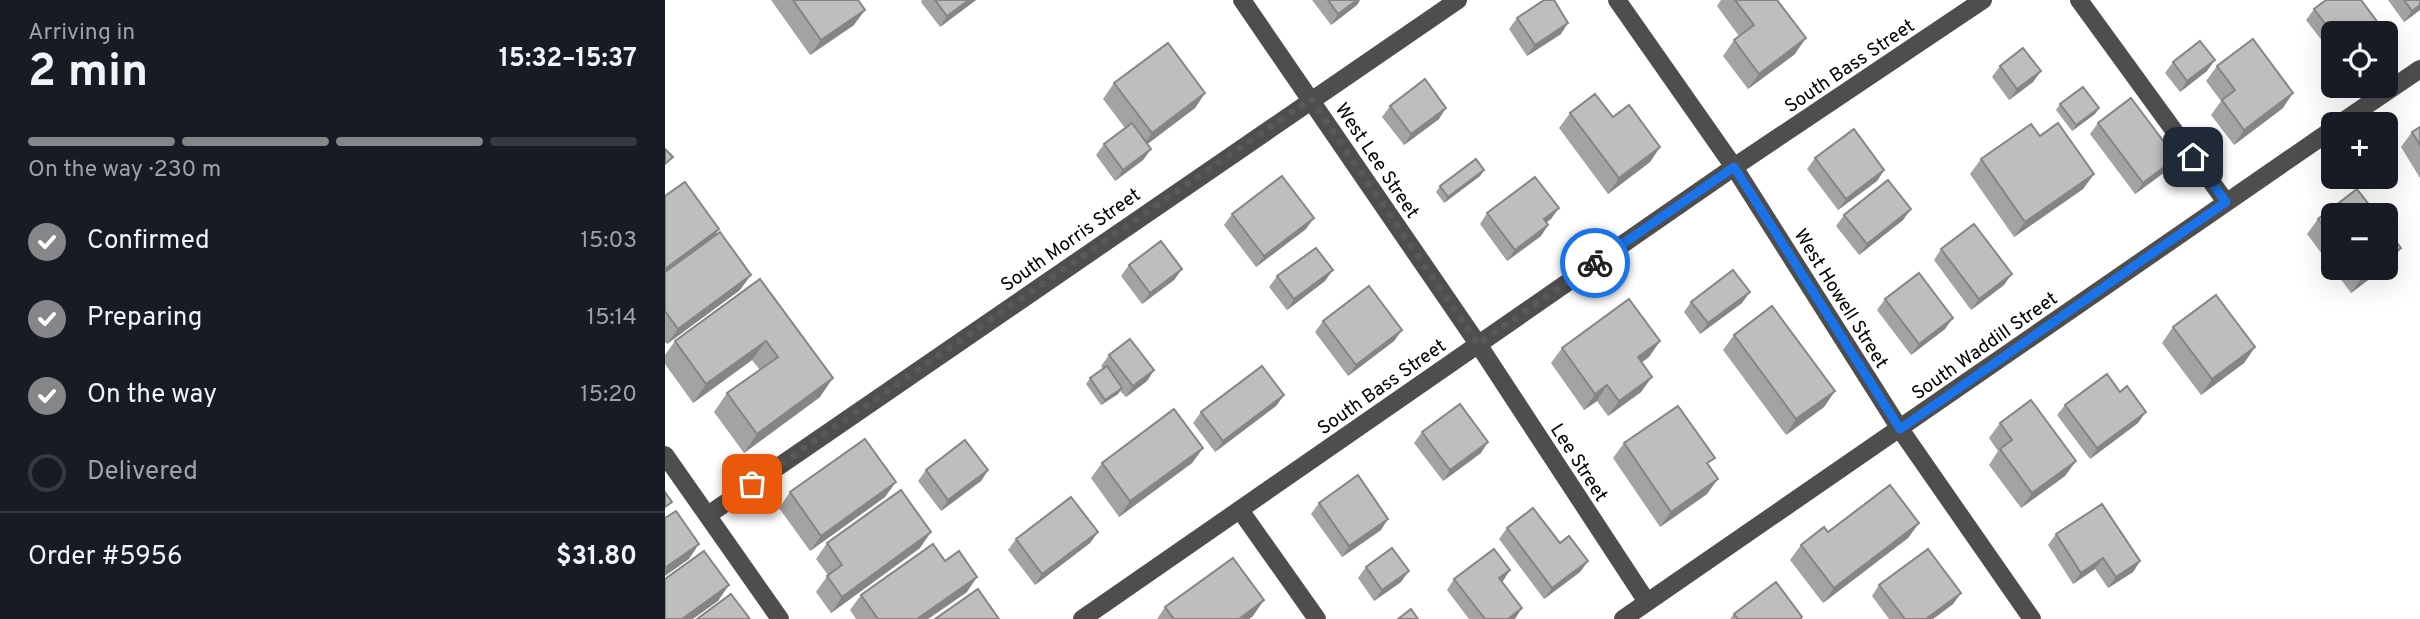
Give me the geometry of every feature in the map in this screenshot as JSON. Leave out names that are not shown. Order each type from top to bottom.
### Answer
[{"type":"street","name":"West Lee Street","points":[[1243,0],[1478,344]]},
{"type":"street","name":"South Morris Street","points":[[708,515],[1458,0]]},
{"type":"street","name":"West Howell Street","points":[[1617,0],[1734,167],[1900,429],[2032,619]]},
{"type":"street","name":"South Bass Street","points":[[1082,619],[1734,167],[1983,0]]},
{"type":"street","points":[[2078,0],[2226,202]]},
{"type":"street","points":[[2357,112],[2420,69]]},
{"type":"street","name":"South Waddill Street","points":[[1623,619],[2321,137]]},
{"type":"street","name":"Lee Street","points":[[1478,344],[1647,602]]},
{"type":"street","points":[[665,455],[780,619]]},
{"type":"street","points":[[1240,510],[1317,619]]},
{"type":"building","points":[[793,0],[858,0],[865,10],[821,40]]},
{"type":"building","points":[[935,0],[969,0],[947,16]]},
{"type":"building","points":[[1328,0],[1357,0],[1338,14]]},
{"type":"building","points":[[1544,0],[1554,0],[1568,23],[1535,45],[1517,18]]},
{"type":"building","points":[[1735,0],[1777,0],[1806,38],[1759,74],[1734,40],[1754,25]]},
{"type":"building","points":[[2326,0],[2361,0],[2377,21],[2323,21],[2314,9]]},
{"type":"building","points":[[2404,0],[2420,0],[2420,5],[2412,11]]},
{"type":"building","points":[[2253,39],[2293,93],[2244,130],[2222,100],[2235,90],[2217,66]]},
{"type":"building","points":[[2200,41],[2215,60],[2187,81],[2173,62]]},
{"type":"building","points":[[1168,43],[1205,93],[1152,133],[1114,83]]},
{"type":"building","points":[[2023,48],[2041,71],[2017,89],[2000,66]]},
{"type":"building","points":[[1425,79],[1446,108],[1411,134],[1390,106]]},
{"type":"building","points":[[2083,87],[2099,108],[2076,125],[2060,104]]},
{"type":"building","points":[[1595,94],[1613,117],[1629,105],[1660,147],[1619,178],[1570,113]]},
{"type":"building","points":[[2131,98],[2176,158],[2143,183],[2098,123]]},
{"type":"building","points":[[1132,123],[1151,149],[1123,170],[1104,144]]},
{"type":"building","points":[[2058,123],[2094,174],[2025,222],[1981,159],[2031,124],[2040,136]]},
{"type":"building","points":[[2420,127],[2420,145],[2412,132]]},
{"type":"building","points":[[1854,129],[1884,170],[1846,199],[1815,158]]},
{"type":"building","points":[[665,149],[673,157],[665,164]]},
{"type":"building","points":[[1476,159],[1484,170],[1448,197],[1440,186]]},
{"type":"building","points":[[1282,176],[1314,218],[1264,256],[1232,214]]},
{"type":"building","points":[[1535,177],[1559,208],[1544,219],[1548,225],[1515,250],[1487,213]]},
{"type":"building","points":[[1888,180],[1911,209],[1867,244],[1844,215]]},
{"type":"building","points":[[685,182],[719,229],[665,269],[665,196]]},
{"type":"building","points":[[2357,189],[2368,203],[2339,203]]},
{"type":"building","points":[[1974,224],[2012,274],[1979,299],[1941,249]]},
{"type":"building","points":[[720,232],[751,275],[678,329],[665,311],[665,272]]},
{"type":"building","points":[[1161,241],[1182,269],[1150,293],[1129,265]]},
{"type":"building","points":[[1316,248],[1333,270],[1294,299],[1277,276]]},
{"type":"building","points":[[1733,270],[1750,292],[1708,323],[1691,302]]},
{"type":"building","points":[[1919,273],[1953,318],[1919,344],[1885,299]]},
{"type":"building","points":[[760,279],[833,378],[757,434],[727,393],[778,357],[766,341],[706,384],[675,341]]},
{"type":"building","points":[[1369,286],[1402,330],[1356,365],[1323,321]]},
{"type":"building","points":[[2216,295],[2255,347],[2212,379],[2173,327]]},
{"type":"building","points":[[1629,299],[1660,341],[1638,357],[1652,377],[1619,401],[1607,385],[1595,394],[1562,348]]},
{"type":"building","points":[[1772,306],[1835,391],[1796,419],[1734,335]]},
{"type":"building","points":[[1130,339],[1154,370],[1133,386],[1109,355]]},
{"type":"building","points":[[1107,366],[1122,388],[1105,400],[1090,378]]},
{"type":"building","points":[[1262,366],[1284,395],[1223,441],[1201,412]]},
{"type":"building","points":[[2107,374],[2120,392],[2127,386],[2146,412],[2097,448],[2065,405]]},
{"type":"building","points":[[2031,400],[2076,461],[2032,493],[2000,449],[2012,440],[2000,423]]},
{"type":"building","points":[[1460,404],[1488,442],[1450,470],[1422,432]]},
{"type":"building","points":[[1678,406],[1715,458],[1707,463],[1718,479],[1671,512],[1624,443]]},
{"type":"building","points":[[1174,409],[1203,448],[1130,501],[1102,463]]},
{"type":"building","points":[[865,439],[896,482],[821,536],[790,492]]},
{"type":"building","points":[[965,440],[988,470],[948,500],[926,470]]},
{"type":"building","points":[[1358,475],[1388,519],[1349,546],[1319,503]]},
{"type":"building","points":[[1890,485],[1919,523],[1834,588],[1801,545],[1824,527],[1828,532]]},
{"type":"building","points":[[901,490],[931,532],[842,597],[827,576],[842,565],[827,543]]},
{"type":"building","points":[[665,492],[672,502],[665,507]]},
{"type":"building","points":[[1071,497],[1098,532],[1042,574],[1016,539]]},
{"type":"building","points":[[2102,504],[2140,561],[2116,577],[2103,558],[2081,573],[2056,534]]},
{"type":"building","points":[[1533,508],[1560,543],[1569,536],[1588,561],[1552,588],[1507,528]]},
{"type":"building","points":[[676,511],[699,544],[665,568],[665,518]]},
{"type":"building","points":[[933,544],[945,561],[959,551],[977,577],[917,619],[878,619],[861,595]]},
{"type":"building","points":[[1392,548],[1409,571],[1382,590],[1366,567]]},
{"type":"building","points":[[1494,549],[1510,570],[1499,578],[1522,608],[1508,619],[1485,619],[1454,579]]},
{"type":"building","points":[[1928,549],[1961,593],[1926,619],[1905,619],[1879,585]]},
{"type":"building","points":[[704,551],[729,585],[682,619],[665,619],[665,579]]},
{"type":"building","points":[[1233,558],[1264,600],[1239,619],[1174,619],[1165,607]]},
{"type":"building","points":[[1776,582],[1802,617],[1800,619],[1738,619],[1734,614]]},
{"type":"building","points":[[978,589],[999,619],[935,619]]},
{"type":"building","points":[[731,594],[750,619],[697,619]]},
{"type":"building","points":[[1411,609],[1418,619],[1398,619]]},
{"type":"way so far","points":[[752,484],[1311,99],[1478,344],[1595,263]]},
{"type":"route","points":[[1595,263],[1734,167],[1900,429],[2226,202],[2193,157]]}]
